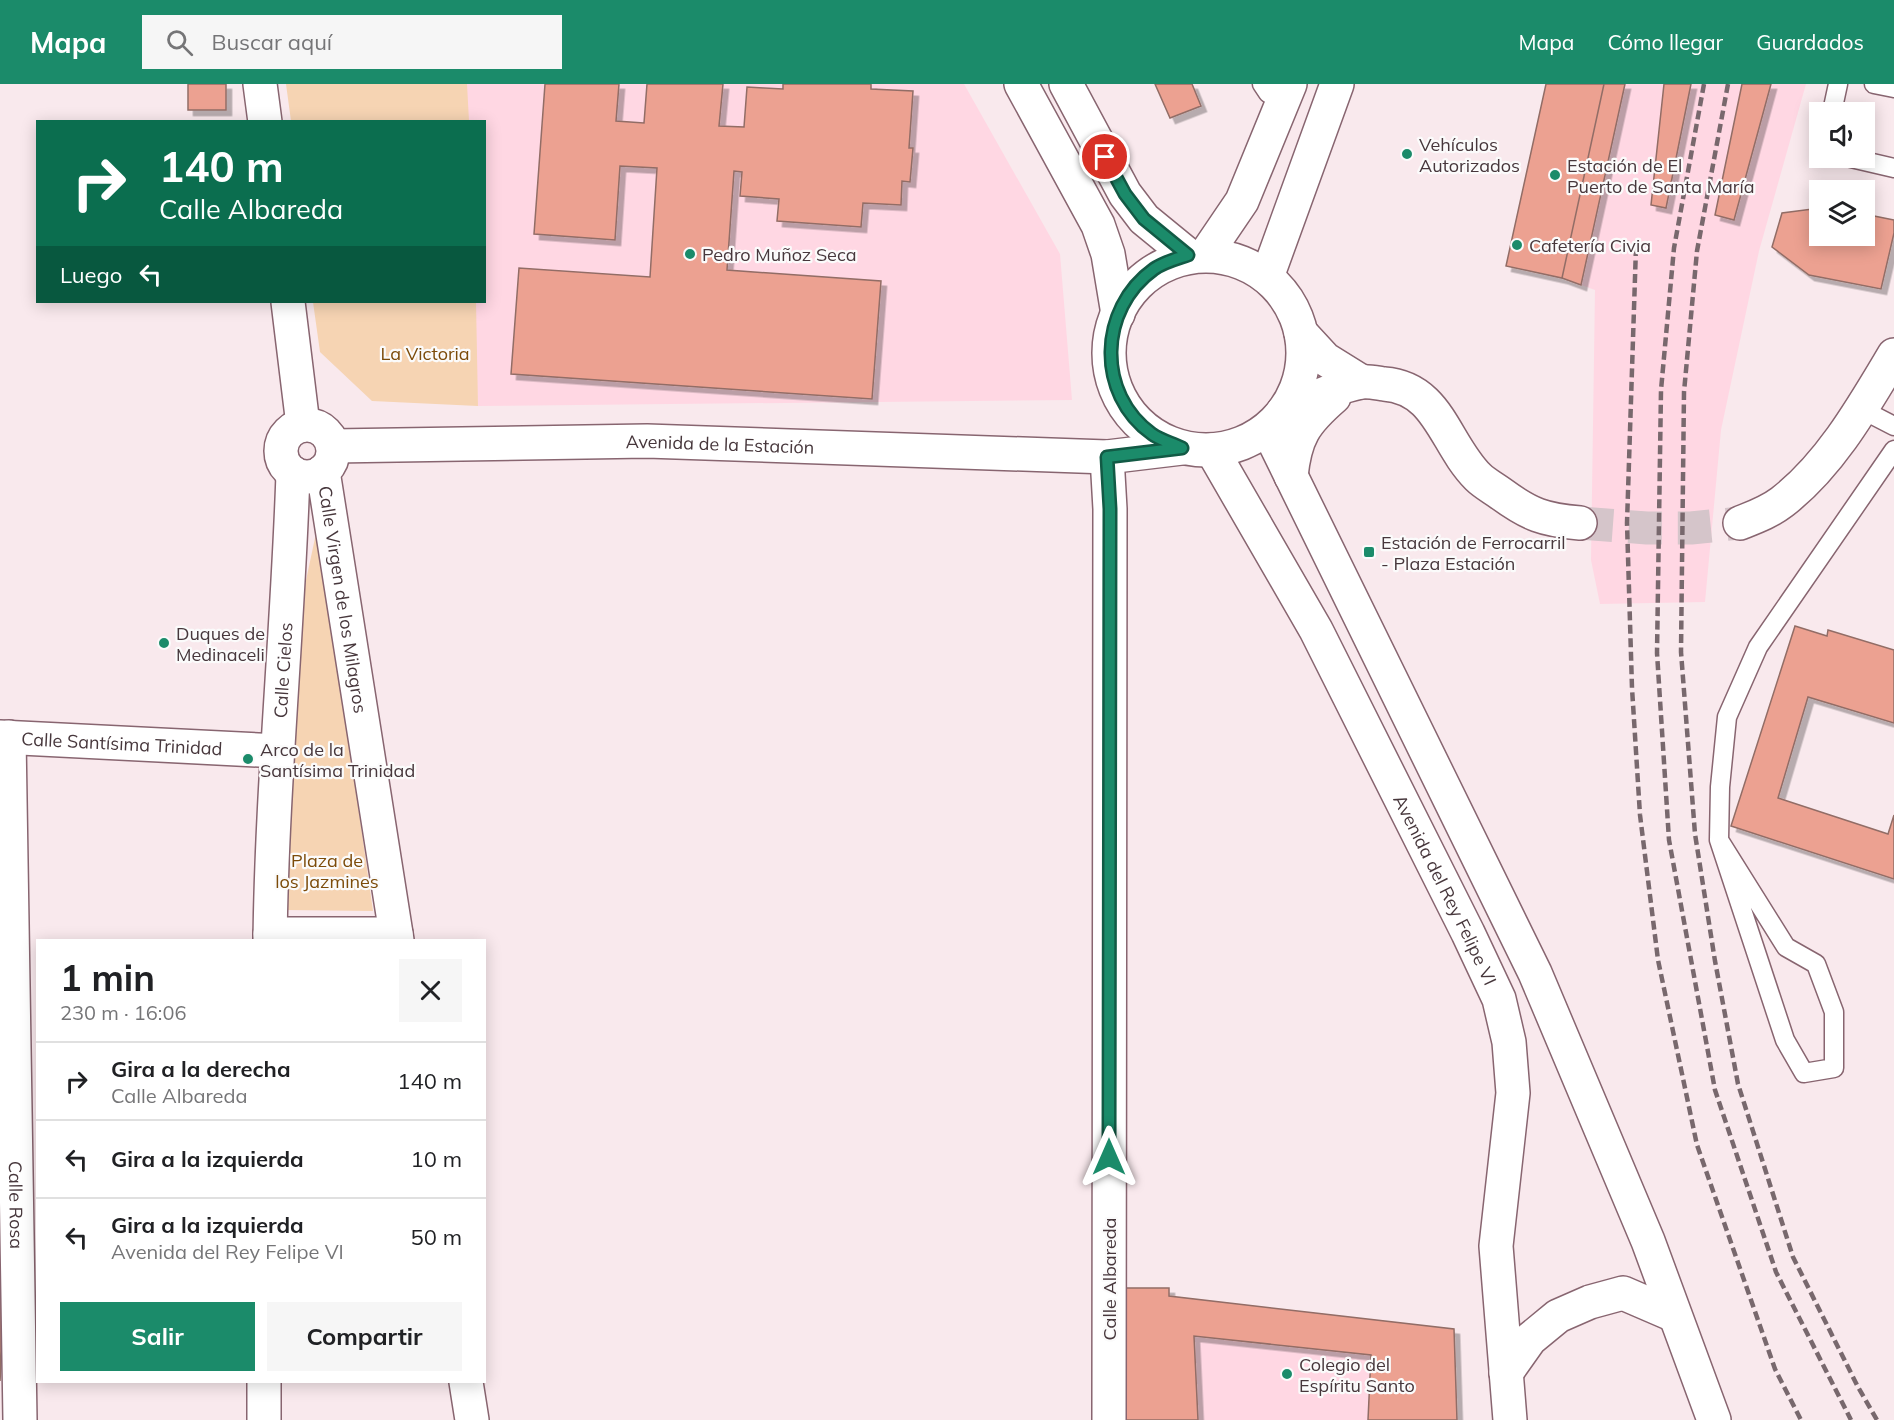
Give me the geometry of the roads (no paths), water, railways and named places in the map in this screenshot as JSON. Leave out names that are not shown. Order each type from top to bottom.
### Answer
[{"type":"street","points":[[260,84],[265,120]]},
{"type":"street","points":[[1021,84],[1098,225],[1108,254],[1118,314]]},
{"type":"street","points":[[1066,84],[1125,194],[1144,219],[1197,255]]},
{"type":"street","points":[[1267,277],[1338,84]]},
{"type":"street","points":[[1197,255],[1242,201],[1278,90]]},
{"type":"street","points":[[1197,449],[1153,435],[1130,414],[1115,387],[1110,363],[1111,338],[1118,314],[1132,289],[1154,269],[1172,260],[1197,255],[1245,264],[1267,277],[1289,302],[1301,333],[1303,366],[1294,394],[1275,420]]},
{"type":"street","points":[[288,303],[303,425]]},
{"type":"street","points":[[1301,333],[1325,359],[1354,384]]},
{"type":"street","points":[[1740,523],[1782,502],[1811,474],[1839,441],[1894,355]]},
{"type":"street","points":[[1291,476],[1294,452],[1303,429],[1321,408],[1354,384]]},
{"type":"street","points":[[1107,457],[1242,444],[1275,420],[1354,384],[1397,385],[1420,396],[1439,418],[1455,448],[1478,477],[1529,513],[1552,520],[1580,523]]},
{"type":"street","points":[[1275,420],[1291,476],[1536,974],[1648,1241],[1714,1420]]},
{"type":"street","points":[[303,425],[311,425],[325,431],[316,463],[286,467],[280,450],[287,434],[303,425]]},
{"type":"street","name":"Avenida de la Estación","points":[[316,463],[646,441],[1107,457]]},
{"type":"street","name":"Avenida del Rey Felipe VI","points":[[1197,449],[1316,630],[1499,999],[1509,1042],[1513,1093],[1496,1246],[1510,1420]]},
{"type":"street","name":"Calle Albareda","points":[[1107,457],[1110,509],[1109,1420]]},
{"type":"street","name":"Calle Cielos","points":[[270,937],[278,751],[289,587],[316,463]]},
{"type":"street","name":"Calle Virgen de los Milagros","points":[[316,463],[396,937]]},
{"type":"street","name":"Calle Santísima Trinidad","points":[[4,737],[278,751]]},
{"type":"street","name":"Calle Rosa","points":[[4,737],[20,1420]]},
{"type":"street","points":[[270,937],[396,937]]},
{"type":"street","points":[[1506,1373],[1530,1339],[1558,1316],[1590,1302],[1623,1293],[1674,1315]]},
{"type":"street","points":[[264,1383],[264,1420]]},
{"type":"street","points":[[466,1383],[472,1420]]},
{"type":"lane","points":[[1834,102],[1838,84]]},
{"type":"lane","points":[[1875,84],[1894,88]]},
{"type":"lane","points":[[1875,164],[1894,168]]},
{"type":"lane","points":[[1861,409],[1894,426]]},
{"type":"lane","points":[[1719,840],[1786,947],[1816,964],[1834,1012],[1834,1068],[1804,1073],[1785,1040],[1719,840],[1720,787],[1727,717],[1758,647],[1894,450]]},
{"type":"tunnel","points":[[1580,523],[1647,528],[1691,528],[1740,523]]},
{"type":"railway","points":[[1704,84],[1674,248],[1661,390],[1657,653],[1669,840],[1715,1090],[1776,1272],[1851,1420]]},
{"type":"railway","points":[[1728,84],[1697,251],[1684,392],[1681,652],[1695,834],[1715,961],[1738,1084],[1793,1257],[1877,1420]]},
{"type":"railway","points":[[1636,247],[1627,523],[1632,688],[1640,815],[1658,960],[1697,1145],[1775,1369],[1801,1420]]},
{"type":"place","name":"Vehículos Autorizados","points":[[1407,154]]},
{"type":"place","name":"Estación de El Puerto de Santa María","points":[[1555,175]]},
{"type":"place","name":"Cafetería Civia","points":[[1517,245]]},
{"type":"place","name":"Pedro Muñoz Seca","points":[[690,254]]},
{"type":"place","name":"Estación de Ferrocarril - Plaza Estación","points":[[1369,552]]},
{"type":"place","name":"Duques de Medinaceli","points":[[164,643]]},
{"type":"place","name":"Arco de la Santísima Trinidad","points":[[248,759]]},
{"type":"place","name":"Colegio del Espíritu Santo","points":[[1287,1374]]},
{"type":"park label","name":"La Victoria","points":[[425,353]]},
{"type":"park label","name":"Plaza de los Jazmines","points":[[327,870]]}]
